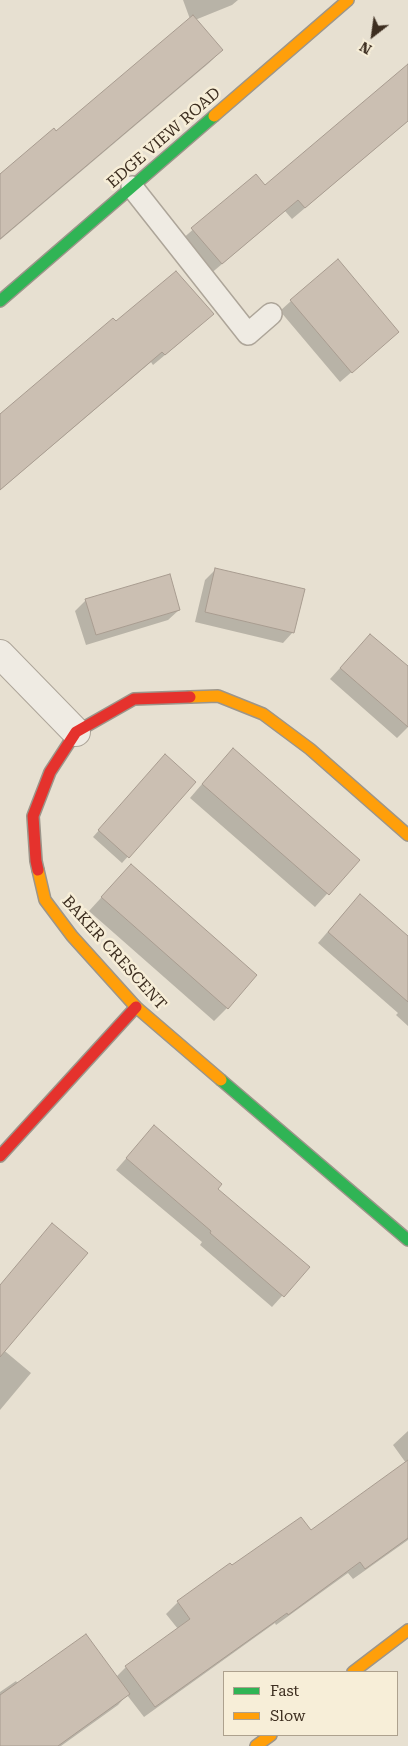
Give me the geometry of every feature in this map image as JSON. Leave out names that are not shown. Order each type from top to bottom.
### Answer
[{"type":"street","name":"EDGE VIEW ROAD","points":[[0,301],[348,0]]},
{"type":"street","points":[[0,654],[76,732]]},
{"type":"street","name":"BAKER CRESCENT","points":[[408,835],[310,749],[262,714],[218,696],[134,699],[76,732],[50,772],[33,816],[36,861],[44,900],[72,936],[136,1006],[408,1240]]},
{"type":"street","points":[[0,1156],[136,1006]]},
{"type":"street","points":[[354,1671],[408,1630]]},
{"type":"street","points":[[256,1746],[270,1736]]},
{"type":"lane","points":[[132,187],[248,334],[271,314]]},
{"type":"building","points":[[193,15],[223,50],[0,239],[0,174],[54,128],[56,131]]},
{"type":"building","points":[[408,64],[408,121],[305,208],[298,200],[222,264],[191,228],[256,174],[265,185]]},
{"type":"building","points":[[338,259],[399,332],[352,373],[290,300]]},
{"type":"building","points":[[176,271],[214,314],[165,355],[162,352],[0,490],[0,414],[113,318],[116,321]]},
{"type":"building","points":[[215,568],[305,589],[294,633],[205,612]]},
{"type":"building","points":[[170,574],[180,610],[96,635],[85,599]]},
{"type":"building","points":[[370,634],[408,666],[408,727],[340,668]]},
{"type":"building","points":[[233,748],[360,860],[329,895],[202,784]]},
{"type":"building","points":[[165,754],[196,782],[129,858],[98,830]]},
{"type":"building","points":[[131,864],[257,975],[228,1009],[101,897]]},
{"type":"building","points":[[360,894],[408,936],[408,1002],[328,932]]},
{"type":"building","points":[[154,1125],[222,1184],[218,1189],[310,1267],[284,1297],[126,1158]]},
{"type":"building","points":[[52,1223],[88,1253],[0,1357],[0,1285]]},
{"type":"building","points":[[408,1460],[408,1538],[365,1569],[360,1562],[288,1615],[287,1613],[155,1707],[125,1666],[190,1619],[177,1601],[230,1563],[232,1565],[301,1517],[311,1530]]},
{"type":"building","points":[[86,1634],[130,1694],[58,1746],[0,1746],[0,1695]]},
{"type":"traffic: fast","points":[[0,301],[214,116]]},
{"type":"traffic: fast","points":[[221,1080],[408,1240]]},
{"type":"traffic: slow","points":[[214,116],[348,0]]},
{"type":"traffic: slow","points":[[190,697],[218,696],[263,714],[310,749],[408,835]]},
{"type":"traffic: slow","points":[[38,870],[45,900],[72,936],[136,1007],[221,1080]]},
{"type":"traffic: slow","points":[[354,1671],[408,1630]]},
{"type":"traffic: slow","points":[[256,1746],[270,1736]]},
{"type":"traffic: jam","points":[[38,870],[33,816],[50,772],[76,732],[134,699],[190,697]]},
{"type":"traffic: jam","points":[[0,1156],[136,1007]]}]
